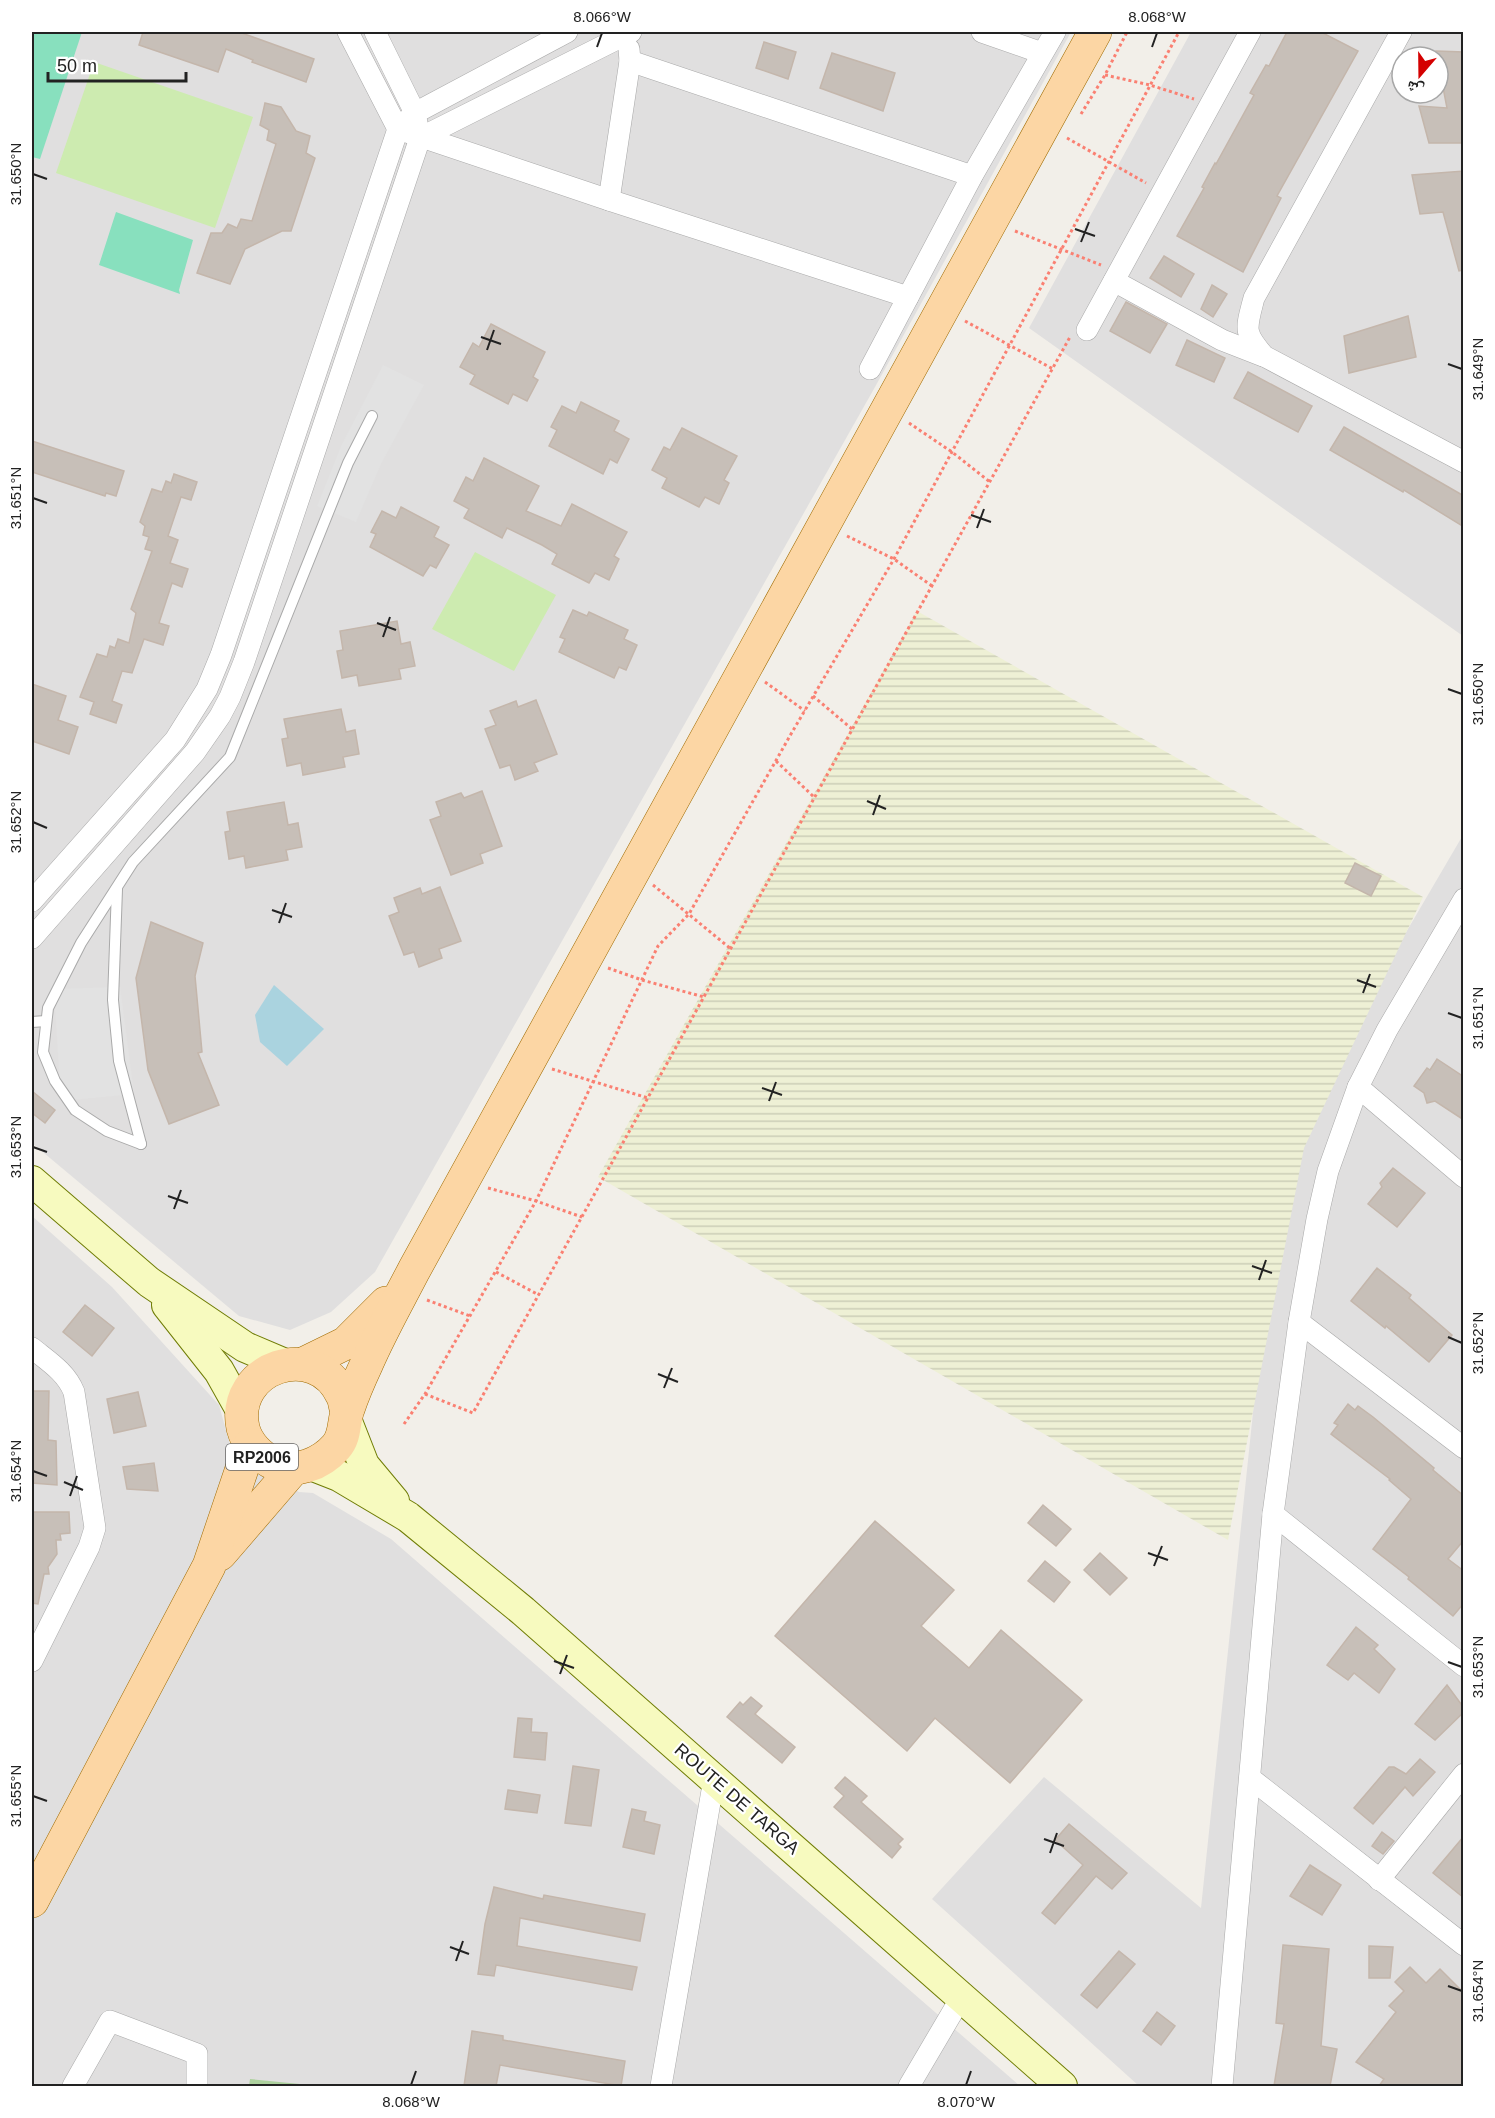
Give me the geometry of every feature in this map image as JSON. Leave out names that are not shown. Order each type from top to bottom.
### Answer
[{"type":"main road","points":[[346,1416],[367,1363],[419,1284],[1095,32]]},
{"type":"main road","name":"RP2006","points":[[32,1181],[148,1282],[245,1347],[319,1370],[333,1381],[343,1395],[346,1416],[345,1430],[338,1445],[326,1457],[303,1467],[277,1465],[262,1457],[250,1444],[243,1429],[242,1412],[219,1371],[148,1282]]},
{"type":"main road","points":[[242,1412],[246,1395],[255,1381],[269,1370],[294,1364],[346,1343],[380,1311],[419,1284]]},
{"type":"main road","name":"ROUTE DE TARGA","points":[[346,1416],[364,1465],[408,1517]]},
{"type":"main road","points":[[32,1901],[209,1566],[250,1444]]},
{"type":"main road","points":[[209,1566],[303,1467]]},
{"type":"main road","name":"ROUTE DE TARGA","points":[[303,1467],[339,1476],[408,1517],[523,1611],[1062,2086]]},
{"type":"street","points":[[348,32],[398,129],[908,297]]},
{"type":"street","points":[[32,938],[172,780],[220,716],[244,662],[420,138],[416,113],[375,32]]},
{"type":"street","points":[[32,901],[168,747],[207,689],[221,655],[398,129],[416,113],[567,32]]},
{"type":"street","points":[[982,32],[1042,52]]},
{"type":"street","points":[[870,369],[972,176],[1055,32]]},
{"type":"street","points":[[1081,329],[1250,32]]},
{"type":"street","points":[[1264,356],[1249,339],[1248,320],[1254,298],[1401,32]]},
{"type":"street","points":[[420,138],[629,33],[630,61],[609,200]]},
{"type":"street","points":[[630,61],[972,176]]},
{"type":"street","points":[[1111,274],[1222,340],[1264,356],[1464,462]]},
{"type":"street","points":[[1222,2086],[1273,1514],[1299,1322],[1317,1219],[1328,1171],[1358,1087],[1388,1030],[1464,899]]},
{"type":"street","points":[[1358,1087],[1464,1177]]},
{"type":"street","points":[[1299,1322],[1464,1448]]},
{"type":"street","points":[[32,1348],[60,1371],[70,1382],[74,1392],[95,1528],[93,1539],[32,1661]]},
{"type":"street","points":[[1273,1514],[1464,1666]]},
{"type":"street","points":[[1379,1880],[1464,1774]]},
{"type":"street","points":[[1250,1778],[1464,1945]]},
{"type":"street","points":[[661,2086],[714,1779]]},
{"type":"street","points":[[909,2086],[962,1996]]},
{"type":"street","points":[[73,2086],[111,2021],[197,2054],[197,2086]]},
{"type":"lane","points":[[117,887],[113,1000],[119,1061],[141,1144],[107,1131],[75,1110],[55,1081],[37,1053],[48,1008],[81,943],[133,862],[230,757],[348,463],[372,416]]},
{"type":"lane","points":[[32,1022],[46,1022]]},
{"type":"path","points":[[404,1424],[425,1394],[536,1201],[658,946],[689,914],[894,559],[1179,32]]},
{"type":"path","points":[[1105,75],[1150,85],[1201,101]]},
{"type":"path","points":[[1067,138],[1154,187]]},
{"type":"path","points":[[1015,231],[1111,274]]},
{"type":"path","points":[[965,321],[1053,369]]},
{"type":"path","points":[[425,1394],[473,1413],[1053,369],[1081,329]]},
{"type":"path","points":[[909,423],[952,452],[990,482]]},
{"type":"path","points":[[846,536],[894,559],[932,586]]},
{"type":"path","points":[[765,682],[805,711]]},
{"type":"path","points":[[813,696],[852,729]]},
{"type":"path","points":[[776,761],[815,797]]},
{"type":"path","points":[[653,885],[730,949]]},
{"type":"path","points":[[608,968],[704,997]]},
{"type":"path","points":[[552,1068],[648,1098]]},
{"type":"path","points":[[486,1188],[536,1201],[582,1217]]},
{"type":"path","points":[[496,1272],[538,1295]]},
{"type":"path","points":[[419,1284],[470,1316]]},
{"type":"shaded area","points":[[32,32],[1071,32],[875,387],[375,1272],[331,1312],[290,1330],[239,1316],[32,1143]]},
{"type":"shaded area","points":[[1191,32],[1463,32],[1463,636],[1029,328]]},
{"type":"shaded area","points":[[383,365],[424,385],[381,464],[356,522],[317,506],[341,446]]},
{"type":"shaded area","points":[[1463,835],[1463,2086],[1139,2086],[932,1899],[1044,1777],[1201,1908],[1281,1146]]},
{"type":"shaded area","points":[[120,987],[134,1094],[61,1101],[54,989]]},
{"type":"shaded area","points":[[32,1216],[112,1287],[219,1405],[232,1452],[299,1492],[313,1493],[391,1539],[1020,2086],[32,2086]]},
{"type":"green space","points":[[32,32],[82,32],[40,159],[32,157]]},
{"type":"green space","points":[[94,62],[253,117],[215,228],[56,173]]},
{"type":"green space","points":[[116,212],[193,240],[179,290],[180,294],[99,265]]},
{"type":"green space","points":[[475,552],[556,595],[514,671],[432,629]]},
{"type":"green space","points":[[917,611],[1423,897],[1304,1148],[1228,1540],[598,1177]]},
{"type":"green space","points":[[250,2079],[320,2086],[249,2086]]},
{"type":"water","points":[[274,985],[324,1029],[287,1066],[260,1042],[255,1015]]},
{"type":"building","points":[[143,32],[239,32],[314,59],[306,82],[252,62],[253,60],[226,49],[218,72],[139,45]]},
{"type":"building","points":[[1287,32],[1321,32],[1358,51],[1277,196],[1281,198],[1243,272],[1177,236],[1254,95],[1250,93],[1266,65],[1269,66]]},
{"type":"building","points":[[764,42],[796,52],[788,79],[756,68]]},
{"type":"building","points":[[1450,52],[1464,52],[1464,143],[1429,143],[1419,106],[1447,108],[1446,105],[1450,105]]},
{"type":"building","points":[[832,53],[895,73],[883,111],[820,88]]},
{"type":"building","points":[[265,103],[281,107],[296,131],[310,136],[306,153],[315,158],[291,231],[282,231],[245,249],[230,284],[197,273],[211,233],[222,233],[228,224],[237,228],[241,219],[252,221],[276,144],[267,140],[269,130],[260,125]]},
{"type":"building","points":[[1464,171],[1464,270],[1459,271],[1443,212],[1420,214],[1412,175]]},
{"type":"building","points":[[1164,256],[1194,274],[1181,297],[1150,278]]},
{"type":"building","points":[[1212,285],[1227,294],[1213,317],[1201,309]]},
{"type":"building","points":[[1126,302],[1167,324],[1150,353],[1110,331]]},
{"type":"building","points":[[1408,316],[1416,357],[1349,373],[1344,336]]},
{"type":"building","points":[[491,324],[545,352],[533,377],[538,380],[527,401],[513,394],[508,404],[470,384],[475,375],[460,367],[473,343],[479,347]]},
{"type":"building","points":[[1187,340],[1225,358],[1214,382],[1176,365]]},
{"type":"building","points":[[1248,372],[1312,406],[1298,432],[1234,398]]},
{"type":"building","points":[[581,402],[619,421],[614,431],[629,439],[617,463],[610,459],[603,474],[549,446],[557,430],[551,427],[562,406],[576,413]]},
{"type":"building","points":[[1344,427],[1464,496],[1464,527],[1404,490],[1403,492],[1330,450]]},
{"type":"building","points":[[682,428],[737,456],[724,480],[729,483],[719,504],[705,497],[699,507],[662,488],[667,478],[652,470],[664,447],[670,450]]},
{"type":"building","points":[[32,441],[124,471],[116,496],[106,493],[105,496],[32,472]]},
{"type":"building","points":[[484,458],[539,486],[526,511],[561,526],[572,504],[627,532],[614,556],[619,559],[609,580],[595,573],[589,583],[552,564],[557,554],[542,545],[507,528],[502,538],[464,518],[469,509],[454,501],[466,477],[473,481]]},
{"type":"building","points":[[174,474],[197,482],[191,500],[181,497],[168,536],[178,540],[170,563],[188,569],[182,587],[172,583],[159,623],[169,626],[163,645],[144,639],[132,673],[122,671],[112,701],[122,705],[116,723],[90,714],[94,702],[80,697],[97,654],[107,657],[110,646],[115,648],[118,639],[129,643],[136,613],[131,609],[152,551],[145,549],[149,537],[143,535],[145,526],[140,522],[152,489],[162,492],[166,481],[171,483]]},
{"type":"building","points":[[401,507],[439,527],[434,537],[449,545],[436,568],[430,565],[423,576],[370,547],[376,534],[371,532],[382,511],[396,518]]},
{"type":"building","points":[[573,610],[587,616],[589,612],[628,630],[624,639],[637,645],[626,670],[619,667],[614,678],[559,652],[565,639],[560,637]]},
{"type":"building","points":[[397,621],[401,644],[410,642],[415,666],[399,669],[401,679],[359,686],[357,675],[342,678],[337,651],[343,650],[340,631]]},
{"type":"building","points":[[32,684],[66,696],[58,720],[78,727],[69,754],[32,741]]},
{"type":"building","points":[[536,700],[557,754],[534,763],[538,771],[515,780],[510,765],[500,768],[485,729],[496,725],[490,711],[516,701],[518,707]]},
{"type":"building","points":[[341,709],[346,732],[355,730],[359,754],[343,757],[345,767],[303,775],[301,763],[287,766],[282,739],[288,738],[284,719]]},
{"type":"building","points":[[482,791],[502,846],[480,854],[483,863],[451,875],[430,820],[441,816],[436,802],[461,793],[464,798]]},
{"type":"building","points":[[284,802],[288,825],[298,823],[302,847],[286,850],[288,860],[246,868],[244,856],[229,859],[225,832],[230,831],[227,812]]},
{"type":"building","points":[[1355,863],[1381,876],[1371,896],[1345,883]]},
{"type":"building","points":[[440,887],[461,941],[439,949],[442,958],[419,967],[414,952],[404,955],[389,916],[399,912],[394,898],[420,888],[422,894]]},
{"type":"building","points":[[151,922],[203,943],[195,976],[202,1052],[198,1053],[219,1105],[169,1124],[148,1070],[136,978]]},
{"type":"building","points":[[1437,1059],[1464,1077],[1464,1120],[1435,1101],[1427,1103],[1424,1093],[1414,1086],[1427,1068],[1430,1070]]},
{"type":"building","points":[[32,1091],[55,1110],[45,1123],[32,1113]]},
{"type":"building","points":[[1393,1168],[1425,1193],[1397,1227],[1368,1204],[1382,1187],[1380,1183]]},
{"type":"building","points":[[1377,1268],[1411,1295],[1409,1298],[1452,1335],[1429,1362],[1386,1326],[1385,1328],[1351,1301]]},
{"type":"building","points":[[85,1305],[114,1328],[92,1356],[63,1332]]},
{"type":"building","points":[[32,1391],[49,1391],[48,1440],[56,1441],[57,1485],[32,1483]]},
{"type":"building","points":[[138,1392],[146,1426],[114,1433],[107,1399]]},
{"type":"building","points":[[1348,1404],[1355,1410],[1358,1406],[1373,1417],[1464,1496],[1464,1540],[1448,1559],[1464,1571],[1464,1603],[1453,1616],[1373,1549],[1411,1499],[1390,1479],[1331,1434],[1338,1425],[1334,1423]]},
{"type":"building","points":[[154,1463],[158,1491],[127,1489],[123,1467]]},
{"type":"building","points":[[1043,1505],[1071,1529],[1056,1546],[1028,1523]]},
{"type":"building","points":[[32,1512],[69,1512],[70,1533],[60,1534],[61,1540],[56,1540],[57,1554],[48,1567],[49,1574],[44,1574],[38,1604],[32,1603]]},
{"type":"building","points":[[875,1521],[954,1590],[921,1626],[969,1668],[1001,1630],[1082,1700],[1010,1783],[935,1718],[907,1751],[775,1636]]},
{"type":"building","points":[[1100,1553],[1127,1578],[1110,1595],[1084,1570]]},
{"type":"building","points":[[1045,1561],[1070,1582],[1054,1602],[1028,1581]]},
{"type":"building","points":[[1356,1627],[1378,1645],[1374,1649],[1395,1669],[1379,1693],[1354,1673],[1348,1680],[1327,1665]]},
{"type":"building","points":[[1447,1685],[1464,1708],[1464,1712],[1435,1740],[1415,1724]]},
{"type":"building","points":[[751,1697],[762,1706],[755,1714],[795,1747],[782,1763],[727,1717],[740,1702],[743,1705]]},
{"type":"building","points":[[518,1718],[532,1719],[531,1732],[547,1733],[545,1760],[514,1757]]},
{"type":"building","points":[[1420,1759],[1435,1772],[1413,1796],[1405,1787],[1373,1824],[1354,1808],[1389,1767],[1394,1767],[1406,1774]]},
{"type":"building","points":[[573,1766],[599,1770],[591,1826],[565,1823]]},
{"type":"building","points":[[845,1777],[867,1796],[861,1802],[903,1839],[898,1844],[901,1847],[892,1858],[834,1807],[844,1796],[835,1788]]},
{"type":"building","points":[[508,1790],[540,1795],[537,1813],[505,1809]]},
{"type":"building","points":[[632,1809],[646,1812],[644,1821],[660,1825],[654,1854],[623,1847]]},
{"type":"building","points":[[1069,1824],[1127,1873],[1112,1889],[1096,1876],[1055,1924],[1042,1913],[1083,1865],[1055,1840]]},
{"type":"building","points":[[1382,1832],[1394,1841],[1383,1854],[1372,1846]]},
{"type":"building","points":[[1464,1836],[1464,1898],[1433,1873]]},
{"type":"building","points":[[1310,1865],[1341,1885],[1322,1915],[1290,1896]]},
{"type":"building","points":[[494,1887],[543,1899],[544,1895],[645,1914],[640,1941],[520,1918],[517,1946],[637,1967],[632,1990],[496,1965],[494,1976],[478,1974],[485,1924]]},
{"type":"building","points":[[1283,1945],[1329,1949],[1321,2046],[1337,2049],[1330,2086],[1274,2086],[1284,2024],[1276,2023]]},
{"type":"building","points":[[1369,1946],[1393,1947],[1390,1978],[1369,1978]]},
{"type":"building","points":[[1119,1951],[1135,1964],[1097,2008],[1081,1995]]},
{"type":"building","points":[[1410,1967],[1426,1983],[1440,1969],[1464,1993],[1464,2081],[1459,2086],[1379,2086],[1384,2079],[1356,2062],[1396,2012],[1389,2006],[1404,1991],[1395,1982]]},
{"type":"building","points":[[1157,2012],[1175,2026],[1161,2045],[1143,2031]]},
{"type":"building","points":[[472,2031],[503,2036],[503,2040],[625,2061],[621,2086],[500,2065],[496,2086],[464,2086]]}]
